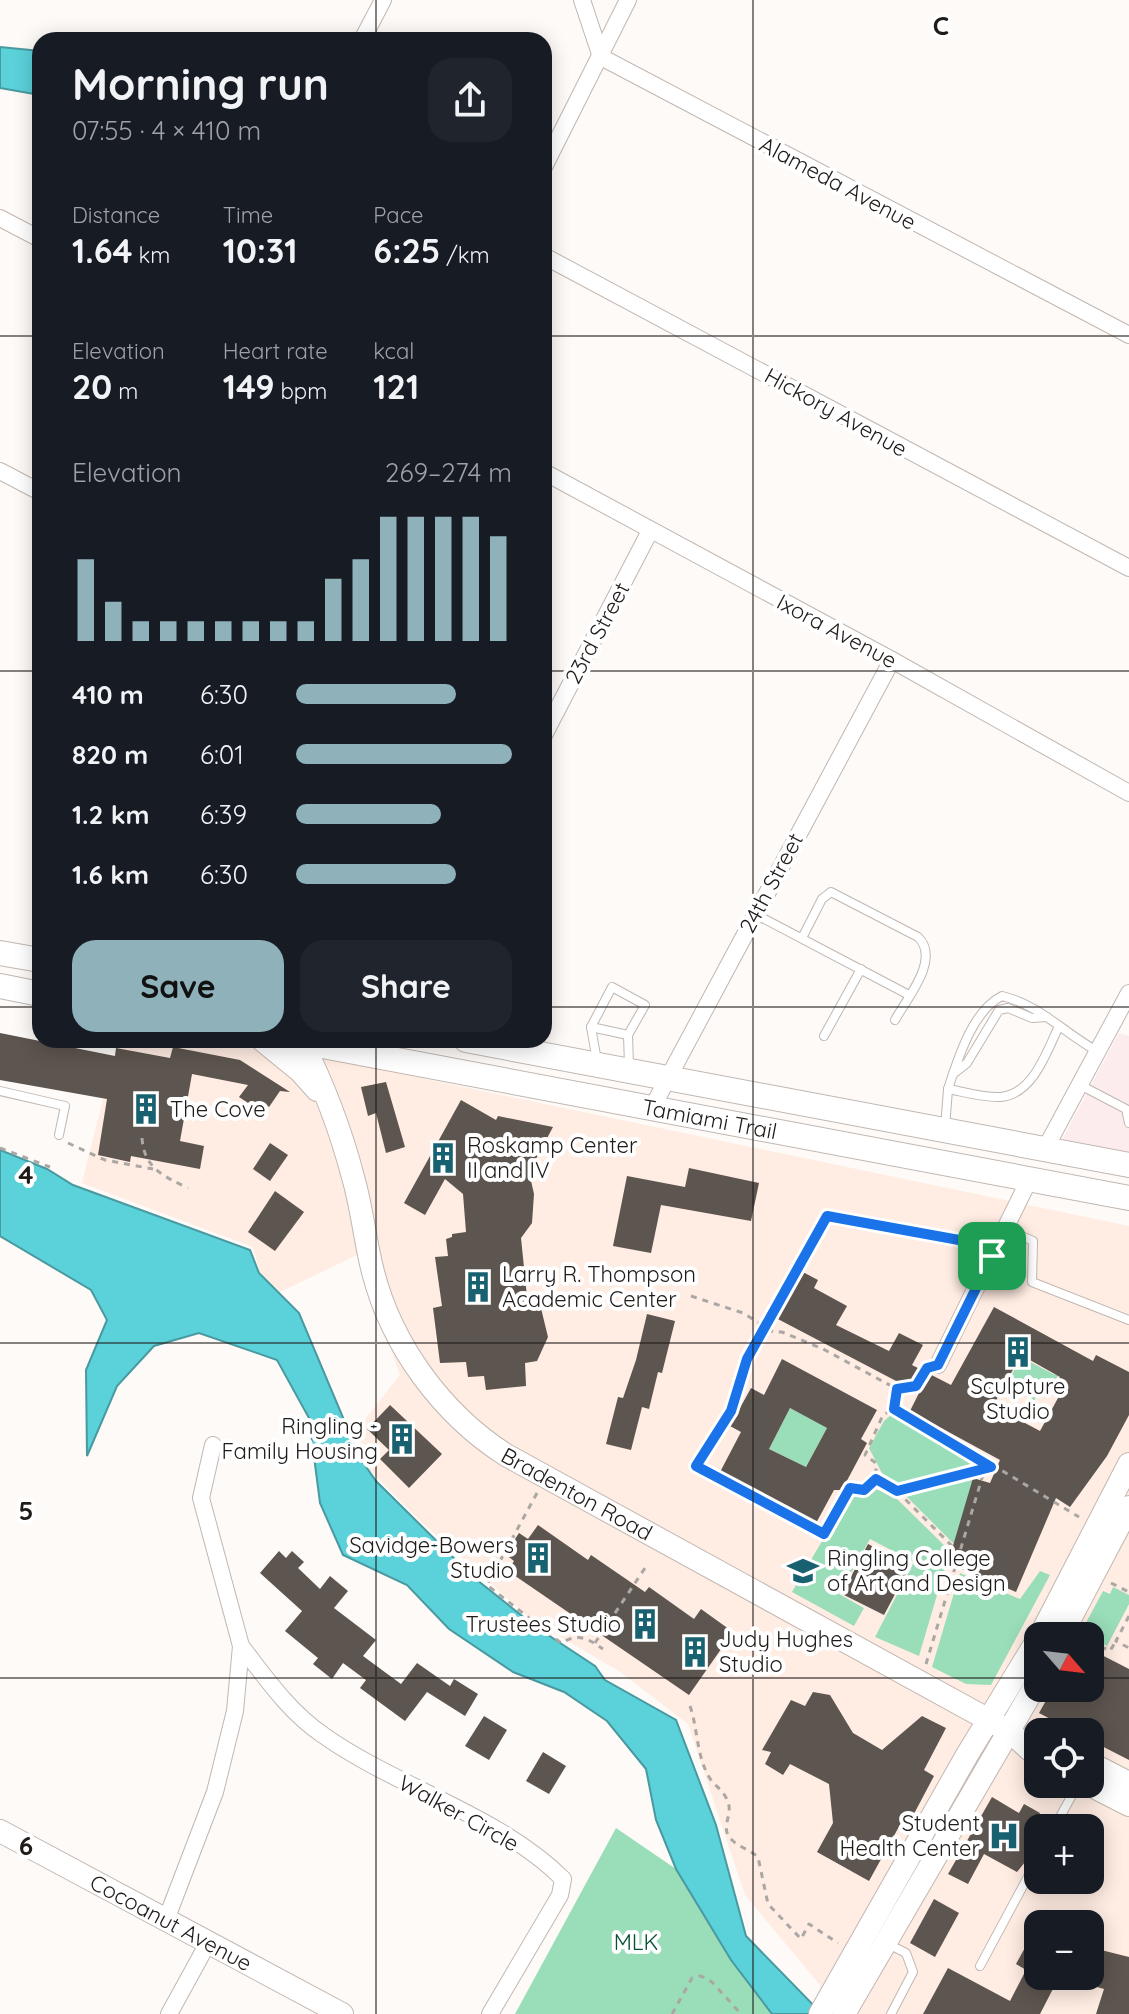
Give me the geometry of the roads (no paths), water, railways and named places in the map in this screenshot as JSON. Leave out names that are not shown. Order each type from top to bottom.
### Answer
[{"type":"main road","points":[[0,953],[32,959]]},
{"type":"main road","points":[[0,986],[32,992]]},
{"type":"main road","name":"Tamiami Trail","points":[[380,1048],[652,1108],[1129,1198]]},
{"type":"main road","name":"Tamiami Trail","points":[[508,1048],[1121,1163]]},
{"type":"main road","points":[[967,1167],[1024,1162],[1045,1149]]},
{"type":"main road","points":[[1029,1180],[1062,1169],[1121,1163]]},
{"type":"street","points":[[366,32],[383,0]]},
{"type":"street","points":[[582,0],[601,57]]},
{"type":"street","points":[[552,152],[601,57],[610,29],[628,0]]},
{"type":"street","name":"Alameda Avenue","points":[[601,57],[1129,335]]},
{"type":"street","points":[[0,218],[32,235]]},
{"type":"street","name":"Hickory Avenue","points":[[552,260],[1129,568]]},
{"type":"street","points":[[0,471],[32,488]]},
{"type":"street","name":"Ixora Avenue","points":[[552,476],[892,660],[1129,793]]},
{"type":"street","name":"23rd Street","points":[[552,720],[650,531]]},
{"type":"street","name":"24th Street","points":[[652,1108],[892,660]]},
{"type":"street","points":[[1045,1149],[1129,993]]},
{"type":"street","name":"Bradenton Road","points":[[272,1048],[300,1071],[325,1100]]},
{"type":"street","name":"Bradenton Road","points":[[301,1048],[352,1172],[373,1273],[384,1305],[415,1365],[453,1413],[506,1455],[1000,1726],[1024,1746]]},
{"type":"street","points":[[938,1365],[1029,1180]]},
{"type":"street","name":"Walker Circle","points":[[166,1920],[227,1752],[235,1711],[241,1646],[201,1498],[213,1445]]},
{"type":"street","points":[[1047,1622],[1129,1464]]},
{"type":"street","points":[[1068,1622],[1129,1507]]},
{"type":"street","name":"Walker Circle","points":[[241,1646],[294,1711],[325,1737],[501,1834],[563,1879],[560,1895],[490,2014]]},
{"type":"street","points":[[1000,1726],[1024,1672]]},
{"type":"street","points":[[820,2014],[1000,1726],[1024,1698]]},
{"type":"street","name":"Bradenton Road","points":[[1000,1726],[1024,1734]]},
{"type":"street","points":[[1104,1770],[1129,1783]]},
{"type":"street","points":[[1104,1792],[1129,1805]]},
{"type":"street","name":"Cocoanut Avenue","points":[[0,1831],[342,2014]]},
{"type":"street","points":[[844,2014],[864,1942]]},
{"type":"street","points":[[169,2014],[208,1943]]},
{"type":"lane","points":[[802,938],[822,899],[831,892],[924,942],[927,955],[895,1020]]},
{"type":"lane","points":[[755,913],[909,995]]},
{"type":"lane","points":[[824,1036],[861,969]]},
{"type":"lane","points":[[598,1065],[591,1027],[612,987],[645,1005],[628,1035],[629,1071]]},
{"type":"lane","points":[[945,1130],[948,1089],[953,1074],[986,1006],[992,1001],[1002,996],[1020,1000],[1097,1051]]},
{"type":"lane","points":[[948,1089],[1002,1098],[1020,1088],[1034,1077],[1059,1026]]},
{"type":"lane","points":[[591,1027],[628,1035]]},
{"type":"lane","points":[[1080,1085],[1126,1109],[1129,1123]]},
{"type":"lane","points":[[0,1091],[65,1106],[59,1135]]},
{"type":"lane","points":[[1005,1229],[1033,1241],[1032,1282],[1129,1320]]},
{"type":"lane","points":[[980,1966],[1024,1884]]},
{"type":"lane","points":[[864,1942],[906,1953],[913,1972],[891,2014]]},
{"type":"water","points":[[0,47],[32,50],[32,94],[0,88]]},
{"type":"water","points":[[0,1150],[47,1169],[73,1185],[250,1250],[259,1273],[299,1313],[360,1458],[376,1481],[472,1576],[536,1627],[595,1666],[605,1680],[676,1720],[716,1825],[746,1936],[822,2014],[772,2014],[731,1960],[676,1869],[656,1820],[646,1769],[607,1721],[564,1692],[513,1672],[449,1629],[407,1585],[343,1555],[320,1503],[309,1418],[277,1360],[199,1333],[154,1346],[117,1386],[87,1456],[86,1370],[107,1320],[91,1290],[0,1236]]},
{"type":"place","name":"The Cove","points":[[146,1109]]},
{"type":"place","name":"Roskamp Center II and IV","points":[[443,1158]]},
{"type":"place","name":"Larry R. Thompson Academic Center","points":[[478,1287]]},
{"type":"place","name":"Sculpture Studio","points":[[1018,1352]]},
{"type":"place","name":"Ringling - Family Housing","points":[[402,1439]]},
{"type":"place","name":"Savidge-Bowers Studio","points":[[538,1558]]},
{"type":"place","name":"Ringling College of Art and Design","points":[[803,1571]]},
{"type":"place","name":"Trustees Studio","points":[[645,1624]]},
{"type":"place","name":"Judy Hughes Studio","points":[[695,1652]]},
{"type":"place","name":"Student Health Center","points":[[1004,1836]]},
{"type":"park label","name":"MLK","points":[[636,1942]]}]
